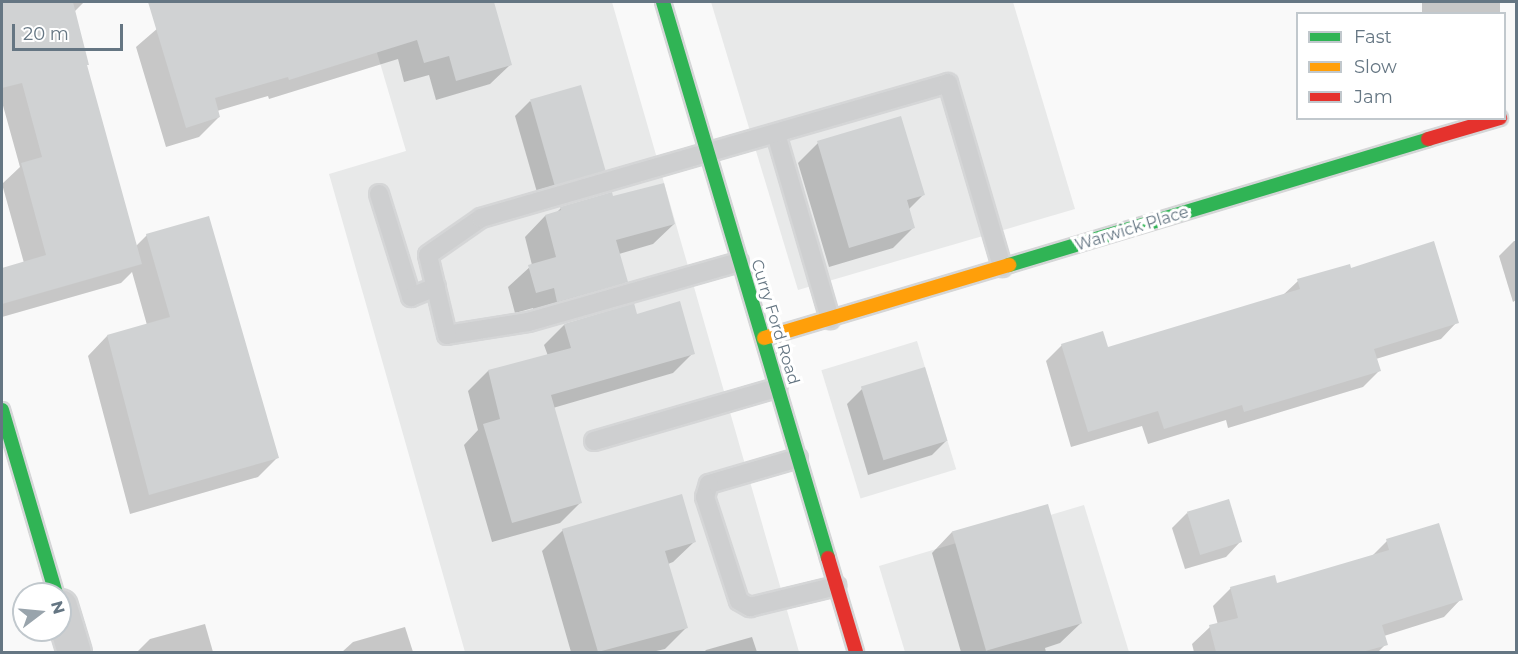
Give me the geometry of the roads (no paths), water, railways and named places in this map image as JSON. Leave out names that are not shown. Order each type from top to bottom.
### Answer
[{"type":"street","name":"Curry Ford Road","points":[[663,2],[856,652]]},
{"type":"street","name":"Warwick Place","points":[[764,339],[1495,120]]},
{"type":"street","points":[[2,410],[52,582]]},
{"type":"lane","points":[[739,262],[528,322],[447,335],[428,255],[481,218],[709,154],[948,83],[1002,267]]},
{"type":"lane","points":[[776,134],[830,319]]},
{"type":"lane","points":[[379,194],[411,297],[436,287]]},
{"type":"lane","points":[[594,441],[777,388]]},
{"type":"lane","points":[[798,458],[709,484],[705,497],[739,601],[750,607],[836,586]]}]
